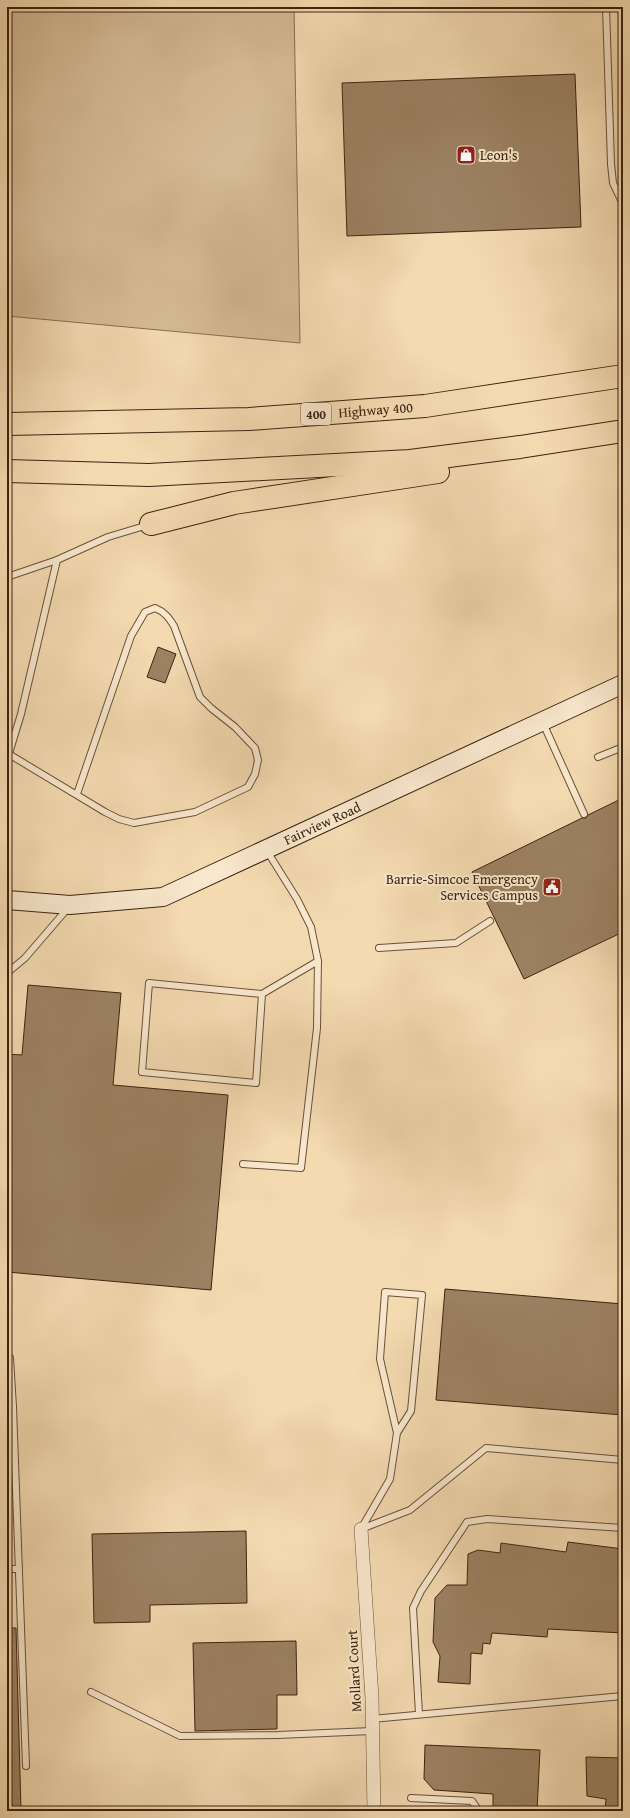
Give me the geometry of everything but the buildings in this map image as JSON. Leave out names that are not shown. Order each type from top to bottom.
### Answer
[{"type":"highway","name":"Highway 400","points":[[7,424],[249,419],[425,406],[623,376]]},
{"type":"highway","points":[[7,471],[149,475],[410,461],[520,447],[623,431]]},
{"type":"highway","points":[[151,524],[234,503],[440,472],[520,447]]},
{"type":"street","name":"Fairview Road","points":[[7,900],[70,905],[163,897],[623,684]]},
{"type":"street","name":"Mollard Court","points":[[361,1530],[372,1725],[374,1811]]},
{"type":"lane","points":[[606,7],[611,164],[613,183],[623,204]]},
{"type":"lane","points":[[7,577],[57,560],[108,537],[151,524]]},
{"type":"lane","points":[[57,560],[21,714],[8,756],[114,816],[134,823],[195,812],[248,787],[255,774],[258,760],[255,748],[235,727],[200,697],[174,626],[168,616],[155,608],[145,612],[131,636],[76,794]]},
{"type":"lane","points":[[543,721],[584,814]]},
{"type":"lane","points":[[598,757],[623,747]]},
{"type":"lane","points":[[243,1164],[301,1168],[317,1028],[318,961],[311,927],[297,899],[266,850]]},
{"type":"lane","points":[[7,973],[25,958],[70,905]]},
{"type":"lane","points":[[379,948],[456,943],[490,921]]},
{"type":"lane","points":[[262,994],[256,1083],[142,1072],[149,983],[262,994],[318,961]]},
{"type":"lane","points":[[361,1530],[390,1479],[397,1433],[380,1359],[386,1292],[422,1295],[411,1411],[397,1433]]},
{"type":"lane","points":[[10,1358],[10,1408],[15,1461],[26,1766]]},
{"type":"lane","points":[[361,1530],[410,1510],[486,1448],[623,1460]]},
{"type":"lane","points":[[7,1462],[15,1461]]},
{"type":"lane","points":[[419,1714],[413,1608],[421,1591],[467,1522],[487,1519],[623,1528]]},
{"type":"lane","points":[[7,1569],[19,1569]]},
{"type":"lane","points":[[91,1692],[180,1736],[278,1735],[372,1725],[419,1714],[623,1696]]},
{"type":"lane","points":[[411,1798],[472,1801],[479,1811]]},
{"type":"shaded area","points":[[7,7],[294,7],[300,343],[7,316]]},
{"type":"place","name":"Leon's","points":[[466,155]]},
{"type":"place","name":"Barrie-Simcoe Emergency Services Campus","points":[[552,887]]}]
